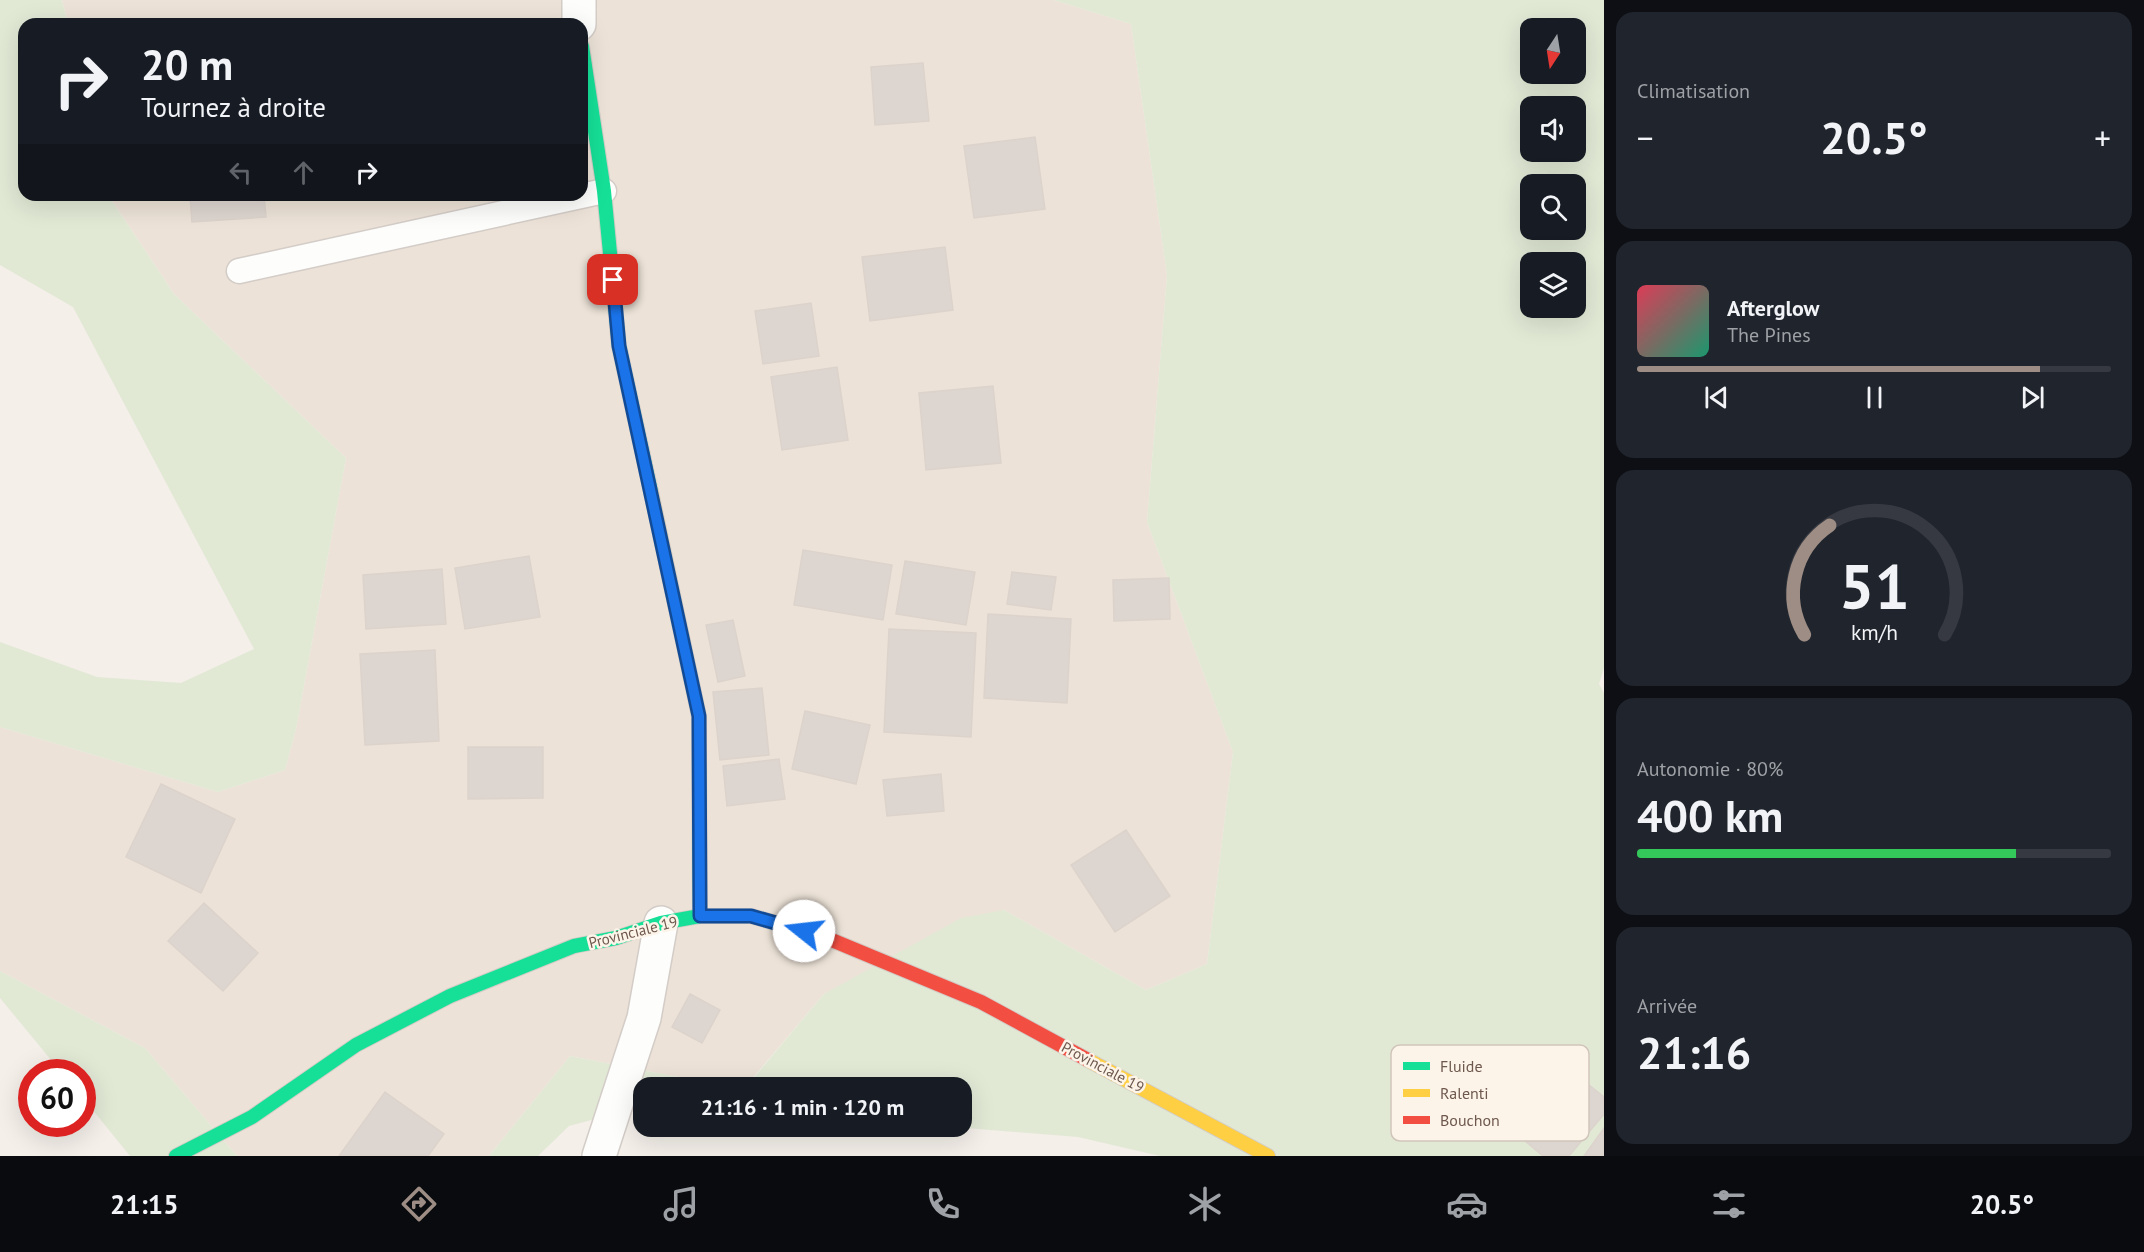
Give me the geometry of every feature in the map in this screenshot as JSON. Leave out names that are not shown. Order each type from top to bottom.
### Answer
[{"type":"main road","points":[[588,86],[604,191],[619,346],[699,716],[700,916]]},
{"type":"main road","name":"Provinciale 19","points":[[176,1156],[252,1117],[356,1045],[450,996],[574,946],[616,938],[661,923],[700,916],[751,916],[822,936],[981,1002],[1268,1156]]},
{"type":"street","points":[[579,0],[579,18]]},
{"type":"street","points":[[599,1156],[644,1018],[661,923]]},
{"type":"lane","points":[[588,195],[604,191]]},
{"type":"lane","points":[[239,271],[558,201]]},
{"type":"shaded area","points":[[62,0],[1054,0],[1131,24],[1167,275],[1147,522],[1233,752],[1207,964],[1146,990],[1004,910],[824,994],[753,1077],[678,1077],[570,1056],[489,1156],[237,1156],[145,1048],[0,971],[0,727],[218,792],[285,770],[296,729],[346,458],[174,294],[112,201],[588,201],[588,18],[66,18]]},
{"type":"green space","points":[[0,0],[62,0],[66,18],[18,18],[18,201],[112,201],[174,294],[346,458],[296,729],[285,770],[218,792],[0,727],[0,642],[97,677],[181,683],[254,649],[73,307],[0,265]]},
{"type":"green space","points":[[1054,0],[1604,0],[1604,668],[1599,684],[1604,693],[1604,1156],[1160,1156],[1078,1137],[972,1128],[972,1077],[754,1077],[824,994],[961,918],[1004,910],[1146,990],[1207,964],[1233,752],[1147,522],[1167,275],[1131,24]]},
{"type":"green space","points":[[0,971],[145,1048],[237,1156],[130,1156],[96,1114],[96,1059],[50,1059],[0,998]]},
{"type":"green space","points":[[570,1056],[678,1077],[633,1077],[633,1109],[569,1126],[538,1156],[489,1156]]},
{"type":"building","points":[[923,63],[929,121],[875,125],[871,67]]},
{"type":"building","points":[[1035,137],[1045,209],[974,218],[964,146]]},
{"type":"building","points":[[190,201],[265,201],[266,217],[192,222]]},
{"type":"building","points":[[945,247],[953,310],[870,321],[862,257]]},
{"type":"building","points":[[811,303],[819,356],[763,364],[755,311]]},
{"type":"building","points":[[837,367],[848,440],[782,450],[771,377]]},
{"type":"building","points":[[993,386],[1001,463],[926,470],[919,393]]},
{"type":"building","points":[[803,550],[892,565],[883,620],[794,605]]},
{"type":"building","points":[[529,556],[540,617],[465,629],[455,568]]},
{"type":"building","points":[[905,561],[975,572],[966,625],[896,614]]},
{"type":"building","points":[[442,569],[446,624],[366,629],[363,575]]},
{"type":"building","points":[[1012,572],[1056,577],[1051,610],[1007,604]]},
{"type":"building","points":[[1169,578],[1170,619],[1114,621],[1113,580]]},
{"type":"building","points":[[988,614],[1071,619],[1067,703],[984,698]]},
{"type":"building","points":[[733,620],[745,676],[718,682],[706,625]]},
{"type":"building","points":[[889,629],[976,633],[971,737],[884,732]]},
{"type":"building","points":[[435,650],[439,741],[365,745],[360,654]]},
{"type":"building","points":[[762,688],[769,755],[720,760],[713,692]]},
{"type":"building","points":[[805,711],[870,725],[856,784],[792,769]]},
{"type":"building","points":[[468,747],[543,747],[543,798],[468,799]]},
{"type":"building","points":[[779,759],[785,799],[727,806],[723,766]]},
{"type":"building","points":[[941,774],[944,811],[887,816],[883,780]]},
{"type":"building","points":[[161,784],[235,819],[201,893],[126,857]]},
{"type":"building","points":[[1126,830],[1170,896],[1115,932],[1071,865]]},
{"type":"building","points":[[204,903],[258,953],[223,991],[168,941]]},
{"type":"building","points":[[690,994],[720,1010],[702,1043],[672,1027]]},
{"type":"building","points":[[1589,1085],[1604,1097],[1604,1114],[1589,1132]]},
{"type":"building","points":[[385,1092],[444,1134],[428,1156],[339,1156]]},
{"type":"building","points":[[1604,1128],[1604,1156],[1584,1156]]},
{"type":"building","points":[[1525,1141],[1582,1141],[1569,1156],[1543,1156]]},
{"type":"traffic: fast","points":[[588,86],[604,191],[619,346],[651,492]]},
{"type":"traffic: fast","points":[[699,758],[700,916]]},
{"type":"traffic: fast","points":[[176,1156],[252,1117],[356,1045],[450,996],[574,946],[616,938],[661,923],[700,916],[724,916]]},
{"type":"traffic: slow","points":[[651,492],[699,716],[699,758]]},
{"type":"traffic: slow","points":[[1088,1060],[1268,1156]]},
{"type":"traffic: jam","points":[[724,916],[751,916],[822,936],[981,1002],[1088,1060]]},
{"type":"route","points":[[613,280],[619,346],[699,716],[700,916],[751,916],[804,931]]}]
